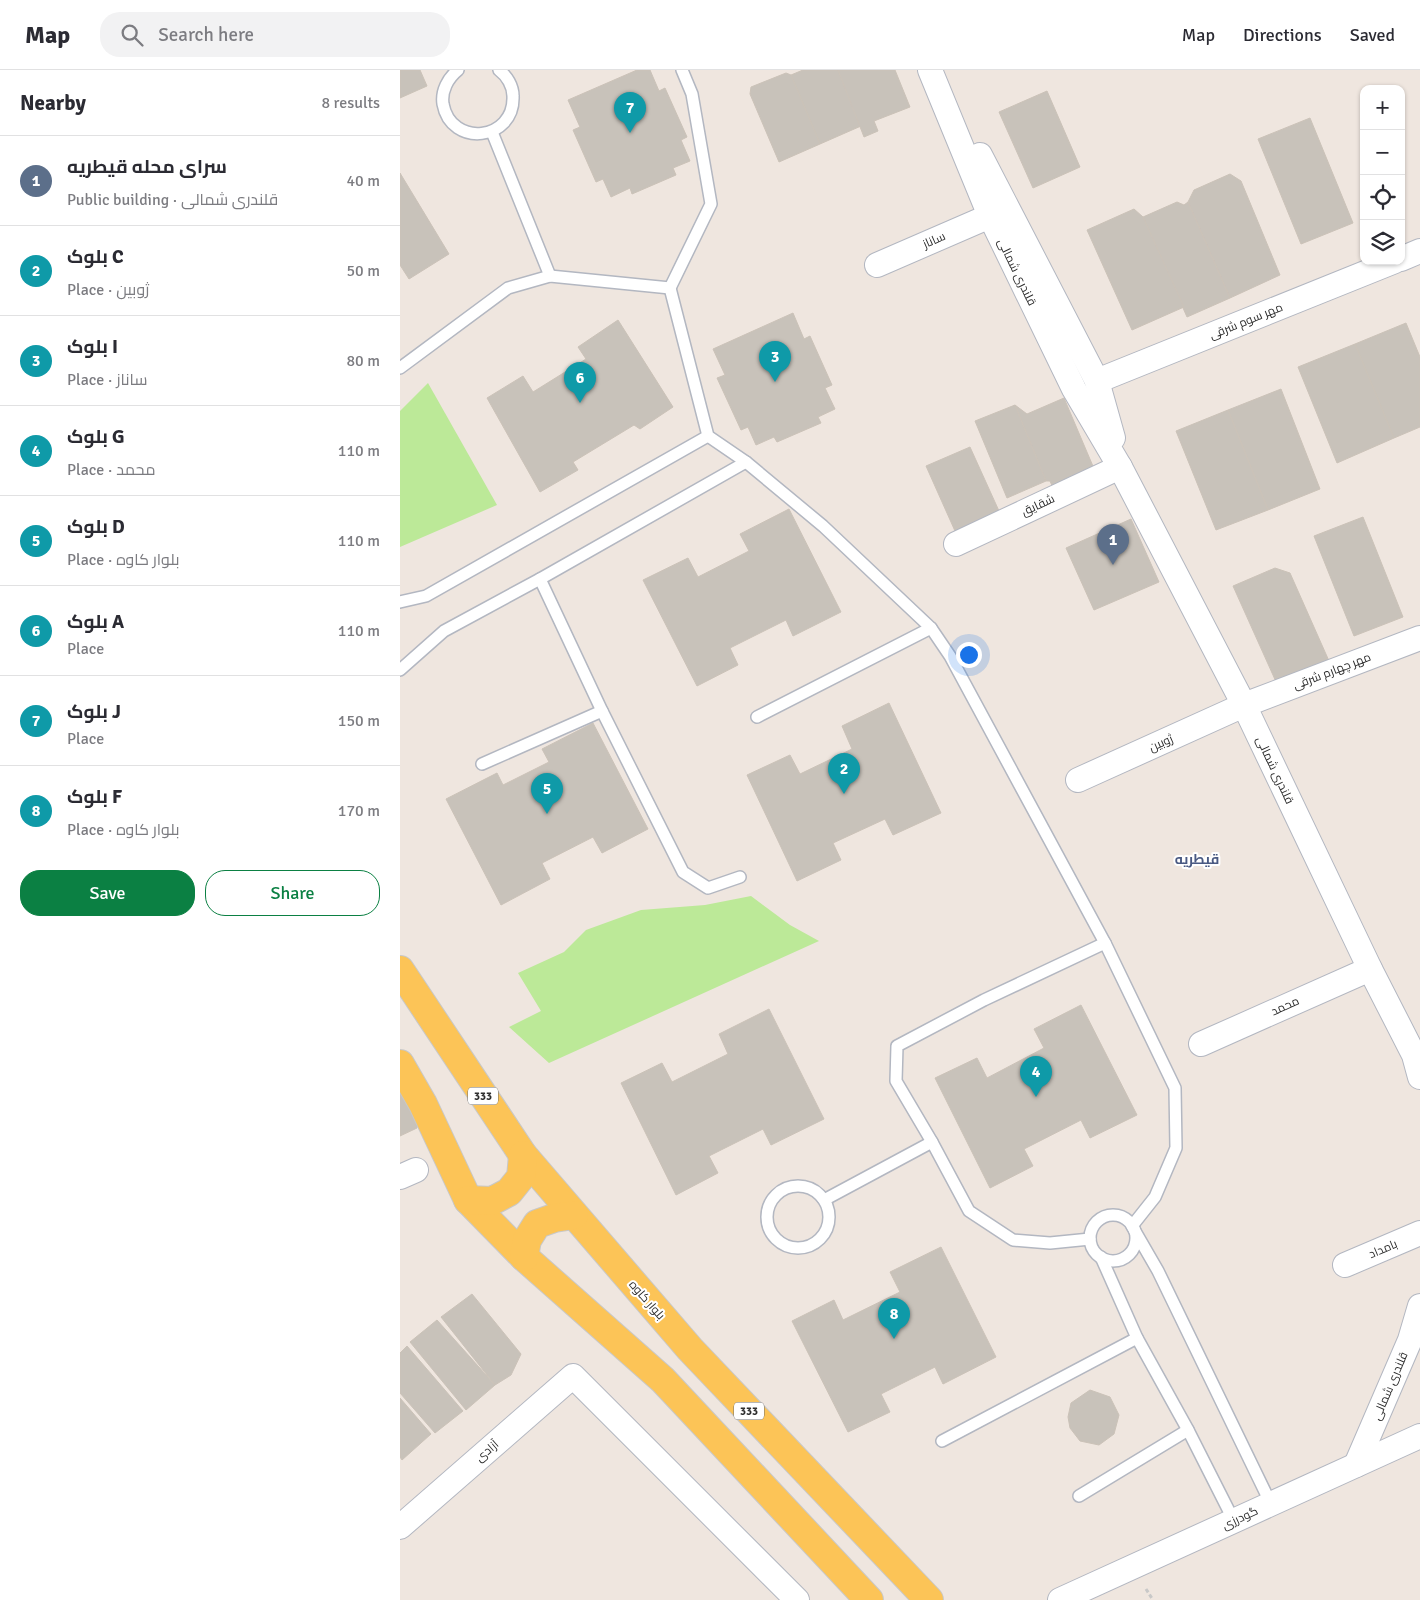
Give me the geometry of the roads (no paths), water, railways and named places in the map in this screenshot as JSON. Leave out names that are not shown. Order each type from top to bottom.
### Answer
[{"type":"main road","name":"بلوار کاوه","points":[[400,970],[523,1155],[690,1349],[929,1600]]},
{"type":"main road","points":[[400,1064],[422,1104],[468,1200],[524,1257],[663,1380],[869,1600]]},
{"type":"main road","points":[[468,1200],[492,1201],[510,1192],[521,1176],[523,1155]]},
{"type":"main road","points":[[524,1257],[527,1240],[537,1224],[554,1218],[574,1215]]},
{"type":"street","name":"قلندری شمالی","points":[[930,70],[990,216],[1074,389],[1120,467],[1244,705],[1370,968],[1418,1062]]},
{"type":"street","name":"قلندری شمالی","points":[[934,70],[1097,380],[1120,467]]},
{"type":"street","name":"ساناز","points":[[877,265],[990,216]]},
{"type":"street","points":[[1405,257],[1420,251]]},
{"type":"street","name":"مهر سوم شرقی","points":[[1097,380],[1385,265]]},
{"type":"street","name":"شقایق","points":[[956,544],[1120,467]]},
{"type":"street","name":"مهر چهارم شرقی","points":[[1244,705],[1420,638]]},
{"type":"street","name":"ژوبین","points":[[1078,780],[1244,705]]},
{"type":"street","name":"محمد","points":[[1201,1044],[1370,968]]},
{"type":"street","name":"بامداد","points":[[1345,1265],[1420,1233]]},
{"type":"street","name":"قلندری شمالی","points":[[1356,1465],[1410,1340],[1420,1306]]},
{"type":"street","name":"آزادی","points":[[400,1526],[573,1376],[797,1600]]},
{"type":"street","name":"گودرزی","points":[[1060,1600],[1420,1436]]},
{"type":"lane","points":[[458,70],[448,80],[442,102],[451,122],[460,129],[470,133],[481,134],[492,132],[502,125],[510,116],[514,104],[509,80],[499,70]]},
{"type":"lane","points":[[682,70],[692,94],[711,204],[670,288],[708,436],[746,462],[823,526],[931,628],[950,656],[1105,943],[1175,1088],[1176,1148],[1154,1197],[1132,1226]]},
{"type":"lane","points":[[492,132],[550,276]]},
{"type":"lane","points":[[400,368],[508,288],[550,276],[670,288]]},
{"type":"lane","points":[[400,602],[426,596],[708,436]]},
{"type":"lane","points":[[400,670],[444,631],[540,579],[746,462]]},
{"type":"lane","points":[[540,579],[602,711],[683,872],[708,888],[740,877]]},
{"type":"lane","points":[[756,717],[931,628]]},
{"type":"lane","points":[[482,764],[602,711]]},
{"type":"lane","points":[[1090,1239],[1050,1243],[1013,1240],[969,1211],[932,1142],[896,1082],[897,1046],[984,1000],[1105,943]]},
{"type":"lane","points":[[824,1200],[932,1142]]},
{"type":"lane","points":[[805,1186],[814,1190],[824,1200],[829,1216],[827,1226],[823,1236],[815,1242],[806,1247],[796,1248],[785,1245],[771,1232],[767,1222],[770,1202],[785,1188],[805,1186]]},
{"type":"lane","points":[[1132,1226],[1136,1240],[1129,1254],[1123,1258],[1116,1260],[1101,1258],[1091,1246],[1090,1231],[1094,1224],[1107,1215],[1121,1216],[1132,1226],[1158,1271],[1271,1504]]},
{"type":"lane","points":[[1101,1258],[1138,1338],[1188,1430],[1234,1521]]},
{"type":"lane","points":[[942,1441],[1138,1338]]},
{"type":"lane","points":[[1079,1496],[1188,1430]]},
{"type":"place","name":"بلوک J","points":[[630,133]]},
{"type":"place","name":"بلوک I","points":[[775,382]]},
{"type":"place","name":"بلوک A","points":[[580,403]]},
{"type":"place","name":"سرای محله قیطریه","points":[[1113,565]]},
{"type":"place","name":"بلوک C","points":[[844,794]]},
{"type":"place","name":"بلوک D","points":[[547,814]]},
{"type":"place","name":"بلوک G","points":[[1036,1097]]},
{"type":"place","name":"بلوک F","points":[[894,1339]]},
{"type":"district","name":"قیطریه","points":[[1197,859]]}]
